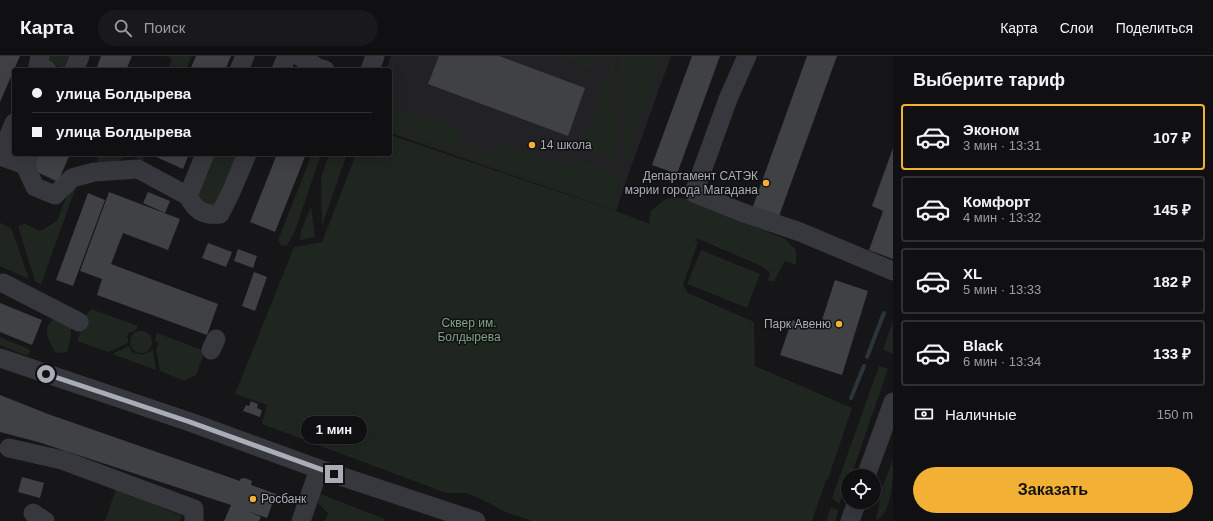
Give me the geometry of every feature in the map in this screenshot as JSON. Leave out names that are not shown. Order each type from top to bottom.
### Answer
[{"type":"street","points":[[75,68],[80,56]]},
{"type":"street","points":[[240,68],[245,56]]},
{"type":"street","points":[[282,68],[287,56]]},
{"type":"street","points":[[299,56],[318,68]]},
{"type":"street","points":[[371,68],[375,56]]},
{"type":"street","points":[[748,56],[728,100],[694,193],[744,213],[800,232],[893,271]]},
{"type":"street","points":[[12,128],[1,156],[27,159],[35,187],[55,195],[72,178],[94,172],[138,169],[188,196],[192,205],[202,212],[212,215],[220,214],[246,156]]},
{"type":"street","points":[[188,196],[204,156]]},
{"type":"street","points":[[3,283],[79,322]]},
{"type":"street","points":[[0,358],[190,422],[319,469],[476,521]]},
{"type":"street","points":[[869,469],[893,402]]},
{"type":"street","points":[[9,448],[62,460],[194,509],[194,521]]},
{"type":"street","points":[[301,521],[319,469]]},
{"type":"street","points":[[850,521],[854,509]]},
{"type":"shaded area","name":"14 школа","points":[[391,56],[671,56],[616,211],[392,134],[392,68],[387,68]]},
{"type":"green space","points":[[49,56],[73,56],[67,68],[61,68],[47,62]]},
{"type":"green space","points":[[167,56],[192,56],[187,68],[169,68],[172,59]]},
{"type":"green space","points":[[559,56],[599,56],[594,70]]},
{"type":"green space","points":[[619,56],[664,56],[625,164]]},
{"type":"green space","points":[[614,57],[618,162],[583,148]]},
{"type":"green space","points":[[392,105],[462,131],[458,141],[493,154],[498,143],[570,166],[577,159],[622,177],[613,208],[392,130]]},
{"type":"green space","name":"Сквер им. Болдырева","points":[[392,136],[616,211],[650,224],[649,217],[651,211],[664,200],[673,197],[686,199],[785,239],[796,250],[796,265],[785,261],[774,281],[768,281],[770,272],[761,266],[699,239],[694,240],[698,242],[683,285],[688,293],[754,322],[755,366],[852,408],[812,521],[532,521],[503,511],[467,493],[446,493],[262,424],[267,405],[235,394],[294,247],[322,242],[355,156],[392,156]]},
{"type":"green space","points":[[98,156],[126,156],[111,166],[97,161]]},
{"type":"green space","points":[[133,156],[143,156],[143,161]]},
{"type":"green space","points":[[208,156],[240,156],[221,202],[208,208],[194,190]]},
{"type":"green space","points":[[311,156],[320,156],[295,231],[287,246],[281,245],[278,240]]},
{"type":"green space","points":[[328,156],[346,156],[322,225],[321,178]]},
{"type":"green space","points":[[76,187],[41,284],[35,281],[18,226],[25,224],[40,231],[57,221],[69,190]]},
{"type":"green space","points":[[311,207],[315,237],[300,240],[301,231]]},
{"type":"green space","points":[[0,223],[11,228],[29,279],[0,266]]},
{"type":"green space","points":[[701,250],[760,274],[747,308],[687,284]]},
{"type":"green space","points":[[91,309],[138,326],[135,331],[129,332],[127,337],[128,343],[108,352],[77,341],[86,315]]},
{"type":"green space","points":[[56,317],[71,328],[71,337],[67,352],[55,352],[48,337],[48,325]]},
{"type":"green space","points":[[893,321],[893,354],[883,349]]},
{"type":"green space","points":[[141,331],[149,334],[152,342],[149,350],[141,353],[133,350],[130,342],[133,334]]},
{"type":"green space","points":[[157,333],[205,351],[196,375],[184,381],[160,371],[156,350],[159,343],[155,341]]},
{"type":"green space","points":[[0,337],[29,349],[30,352],[27,356],[0,345]]},
{"type":"green space","points":[[129,346],[132,352],[142,355],[153,350],[156,370],[112,354]]},
{"type":"green space","points":[[879,366],[888,369],[853,469],[842,469]]},
{"type":"green space","points":[[893,460],[893,476],[889,502],[882,516],[876,521],[878,509],[881,509],[882,487]]},
{"type":"green space","points":[[841,473],[841,500],[839,504],[832,498]]},
{"type":"green space","points":[[116,489],[182,516],[180,521],[105,521]]},
{"type":"green space","points":[[318,493],[385,519],[384,521],[325,521],[328,513],[316,501]]},
{"type":"green space","points":[[831,508],[839,510],[835,521],[826,521]]},
{"type":"building","points":[[0,56],[20,56],[15,68],[12,68],[12,74],[0,102]]},
{"type":"building","points":[[101,56],[132,56],[127,68],[97,68]]},
{"type":"building","points":[[196,56],[231,56],[226,68],[191,68]]},
{"type":"building","points":[[439,56],[499,56],[585,88],[568,136],[428,84]]},
{"type":"building","points":[[692,56],[720,56],[677,174],[652,165]]},
{"type":"building","points":[[807,56],[837,56],[778,219],[752,209]]},
{"type":"building","points":[[893,148],[893,259],[869,250],[883,211],[872,206]]},
{"type":"building","points":[[38,156],[69,156],[58,182],[33,170]]},
{"type":"building","points":[[154,156],[188,156],[183,169]]},
{"type":"building","points":[[276,156],[305,156],[275,232],[250,222]]},
{"type":"building","points":[[109,192],[180,219],[168,250],[123,233],[111,264],[218,304],[207,335],[97,295],[102,279],[80,271]]},
{"type":"building","points":[[148,192],[170,201],[165,213],[143,203]]},
{"type":"building","points":[[88,193],[105,200],[73,286],[56,280]]},
{"type":"building","points":[[208,243],[232,252],[226,267],[202,258]]},
{"type":"building","points":[[238,249],[257,256],[253,268],[234,261]]},
{"type":"building","points":[[254,272],[267,277],[255,311],[242,306]]},
{"type":"building","name":"Парк Авеню","points":[[835,280],[868,291],[842,375],[780,355],[792,320],[819,329]]},
{"type":"building","points":[[0,303],[42,320],[32,345],[0,332]]},
{"type":"building","points":[[0,395],[48,414],[240,481],[240,479],[245,478],[252,481],[251,485],[276,494],[267,518],[247,511],[261,517],[259,521],[224,521],[231,505],[38,442],[0,432]]},
{"type":"building","points":[[251,401],[258,404],[257,408],[262,410],[260,417],[243,411],[246,405],[249,406]]},
{"type":"building","points":[[22,477],[44,483],[40,498],[18,492]]},
{"type":"waterway","points":[[867,357],[884,313]]},
{"type":"waterway","points":[[851,398],[864,366]]},
{"type":"place","name":"14 школа","points":[[532,145]]},
{"type":"place","name":"Департамент САТЭК мэрии города Магадана","points":[[766,183]]},
{"type":"place","name":"Парк Авеню","points":[[839,324]]},
{"type":"place","name":"Росбанк","points":[[253,499]]},
{"type":"route","points":[[46,374],[190,422],[334,474]]}]
